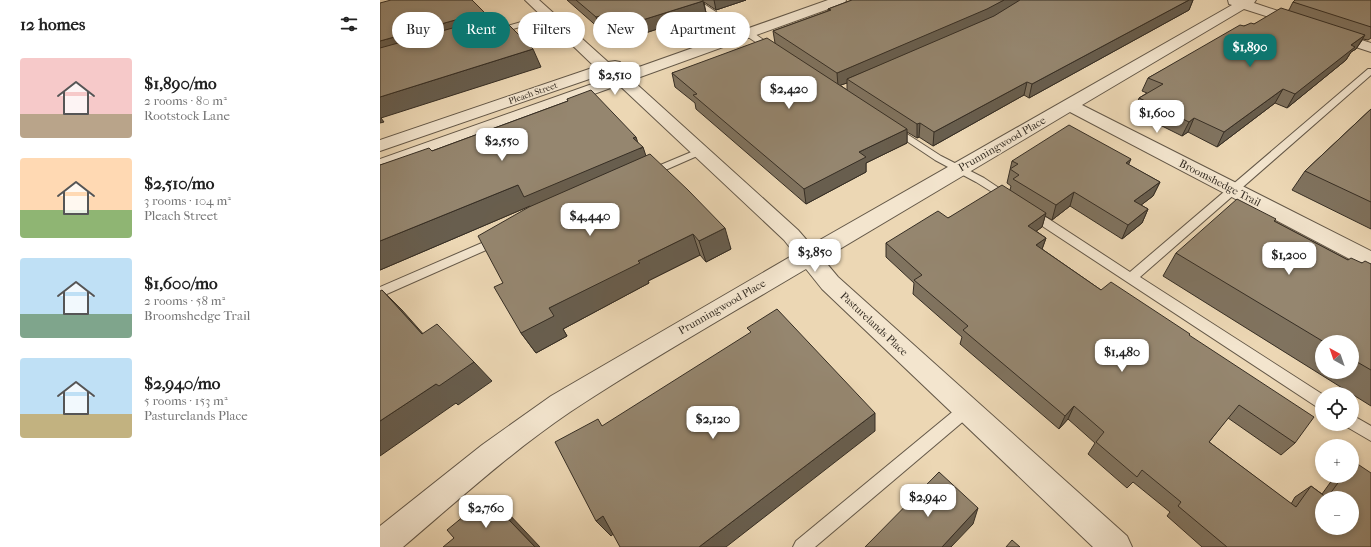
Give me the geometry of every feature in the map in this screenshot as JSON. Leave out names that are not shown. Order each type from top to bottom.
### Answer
[{"type":"street","name":"Pasturelands Place","points":[[531,0],[544,12]]},
{"type":"street","points":[[750,17],[800,0]]},
{"type":"street","name":"Pleach Street","points":[[750,32],[840,0]]},
{"type":"street","points":[[1241,1],[1371,48]]},
{"type":"street","name":"Prunningwood Place","points":[[380,546],[492,454],[560,404],[636,357],[1068,105],[1241,1]]},
{"type":"street","name":"Pasturelands Place","points":[[585,44],[618,69],[701,151],[791,235],[830,283],[1116,547]]},
{"type":"street","name":"Pleach Street","points":[[380,146],[618,69],[694,48]]},
{"type":"street","name":"Pleach Street","points":[[380,166],[618,69]]},
{"type":"street","name":"Broomshedge Trail","points":[[1068,105],[1371,260]]},
{"type":"lane","points":[[693,0],[712,12]]},
{"type":"lane","points":[[750,34],[782,55]]},
{"type":"lane","points":[[1131,278],[1232,189],[1371,71]]},
{"type":"lane","points":[[885,122],[938,158],[980,180],[1315,397]]},
{"type":"lane","points":[[638,178],[701,151]]},
{"type":"lane","points":[[380,292],[509,235]]},
{"type":"lane","points":[[802,547],[967,409]]},
{"type":"lane","points":[[1359,426],[1371,434]]},
{"type":"building","points":[[391,0],[472,0],[484,12],[452,12],[452,21],[444,23],[444,12],[392,12],[392,38],[380,41],[380,3]]},
{"type":"building","points":[[576,0],[703,0],[668,12],[656,12],[656,16],[648,18],[648,12],[593,12],[593,14]]},
{"type":"building","points":[[852,0],[1004,0],[987,9],[837,73],[773,31],[831,10],[828,9]]},
{"type":"building","points":[[1020,0],[1189,0],[1032,84],[1027,82],[934,132],[920,123],[917,124],[847,79],[994,16]]},
{"type":"building","points":[[1295,0],[1371,0],[1371,27],[1293,2]]},
{"type":"building","points":[[1281,8],[1365,35],[1351,45],[1355,47],[1295,94],[1283,89],[1224,132],[1194,118],[1189,122],[1139,98],[1163,84],[1148,78],[1240,25],[1244,26],[1251,23],[1254,24]]},
{"type":"building","points":[[510,26],[518,34],[518,48],[533,49],[380,97],[380,48],[392,45],[392,48],[444,48],[444,30],[452,28],[452,48],[510,48]]},
{"type":"building","points":[[767,38],[907,129],[859,152],[866,157],[804,189],[693,95],[697,94],[672,73],[740,48],[750,48],[750,44]]},
{"type":"building","points":[[591,90],[636,137],[633,138],[643,147],[524,197],[518,185],[380,241],[380,165],[429,148],[432,151],[568,101],[567,99]]},
{"type":"building","points":[[1371,109],[1371,202],[1305,171]]},
{"type":"building","points":[[1069,125],[1131,159],[1126,163],[1160,182],[1134,201],[1148,209],[1128,225],[1074,192],[1056,205],[1013,179],[1019,175],[1010,169],[1018,164],[1012,161]]},
{"type":"building","points":[[650,154],[725,228],[699,241],[693,234],[638,261],[640,263],[549,308],[554,316],[521,333],[494,287],[503,283],[478,236],[529,207]]},
{"type":"building","points":[[1002,185],[1046,213],[1028,226],[1046,238],[1036,245],[1101,290],[1111,282],[1314,417],[1295,443],[1239,405],[1209,442],[1296,507],[1311,486],[1318,491],[1315,491],[1315,535],[1359,535],[1359,491],[1332,491],[1338,483],[1359,483],[1359,465],[1371,473],[1371,547],[1227,547],[1178,506],[1181,502],[1142,470],[1137,477],[1096,442],[1104,432],[1074,406],[1065,416],[963,330],[968,326],[914,280],[922,275],[886,243],[938,211],[948,218]]},
{"type":"building","points":[[1237,199],[1276,219],[1274,221],[1348,260],[1351,258],[1362,263],[1365,261],[1371,264],[1371,370],[1359,363],[1359,335],[1315,335],[1315,337],[1176,253]]},
{"type":"building","points":[[382,290],[422,334],[437,324],[474,362],[439,386],[436,384],[380,421],[380,291]]},
{"type":"building","points":[[777,309],[875,413],[699,547],[620,547],[603,516],[596,521],[555,442],[598,419],[602,426],[751,332],[747,328]]},
{"type":"building","points":[[939,472],[978,508],[942,547],[865,547]]},
{"type":"building","points":[[487,497],[535,547],[443,547],[454,538],[447,530]]},
{"type":"building","points":[[1012,540],[1020,547],[1006,547]]}]
